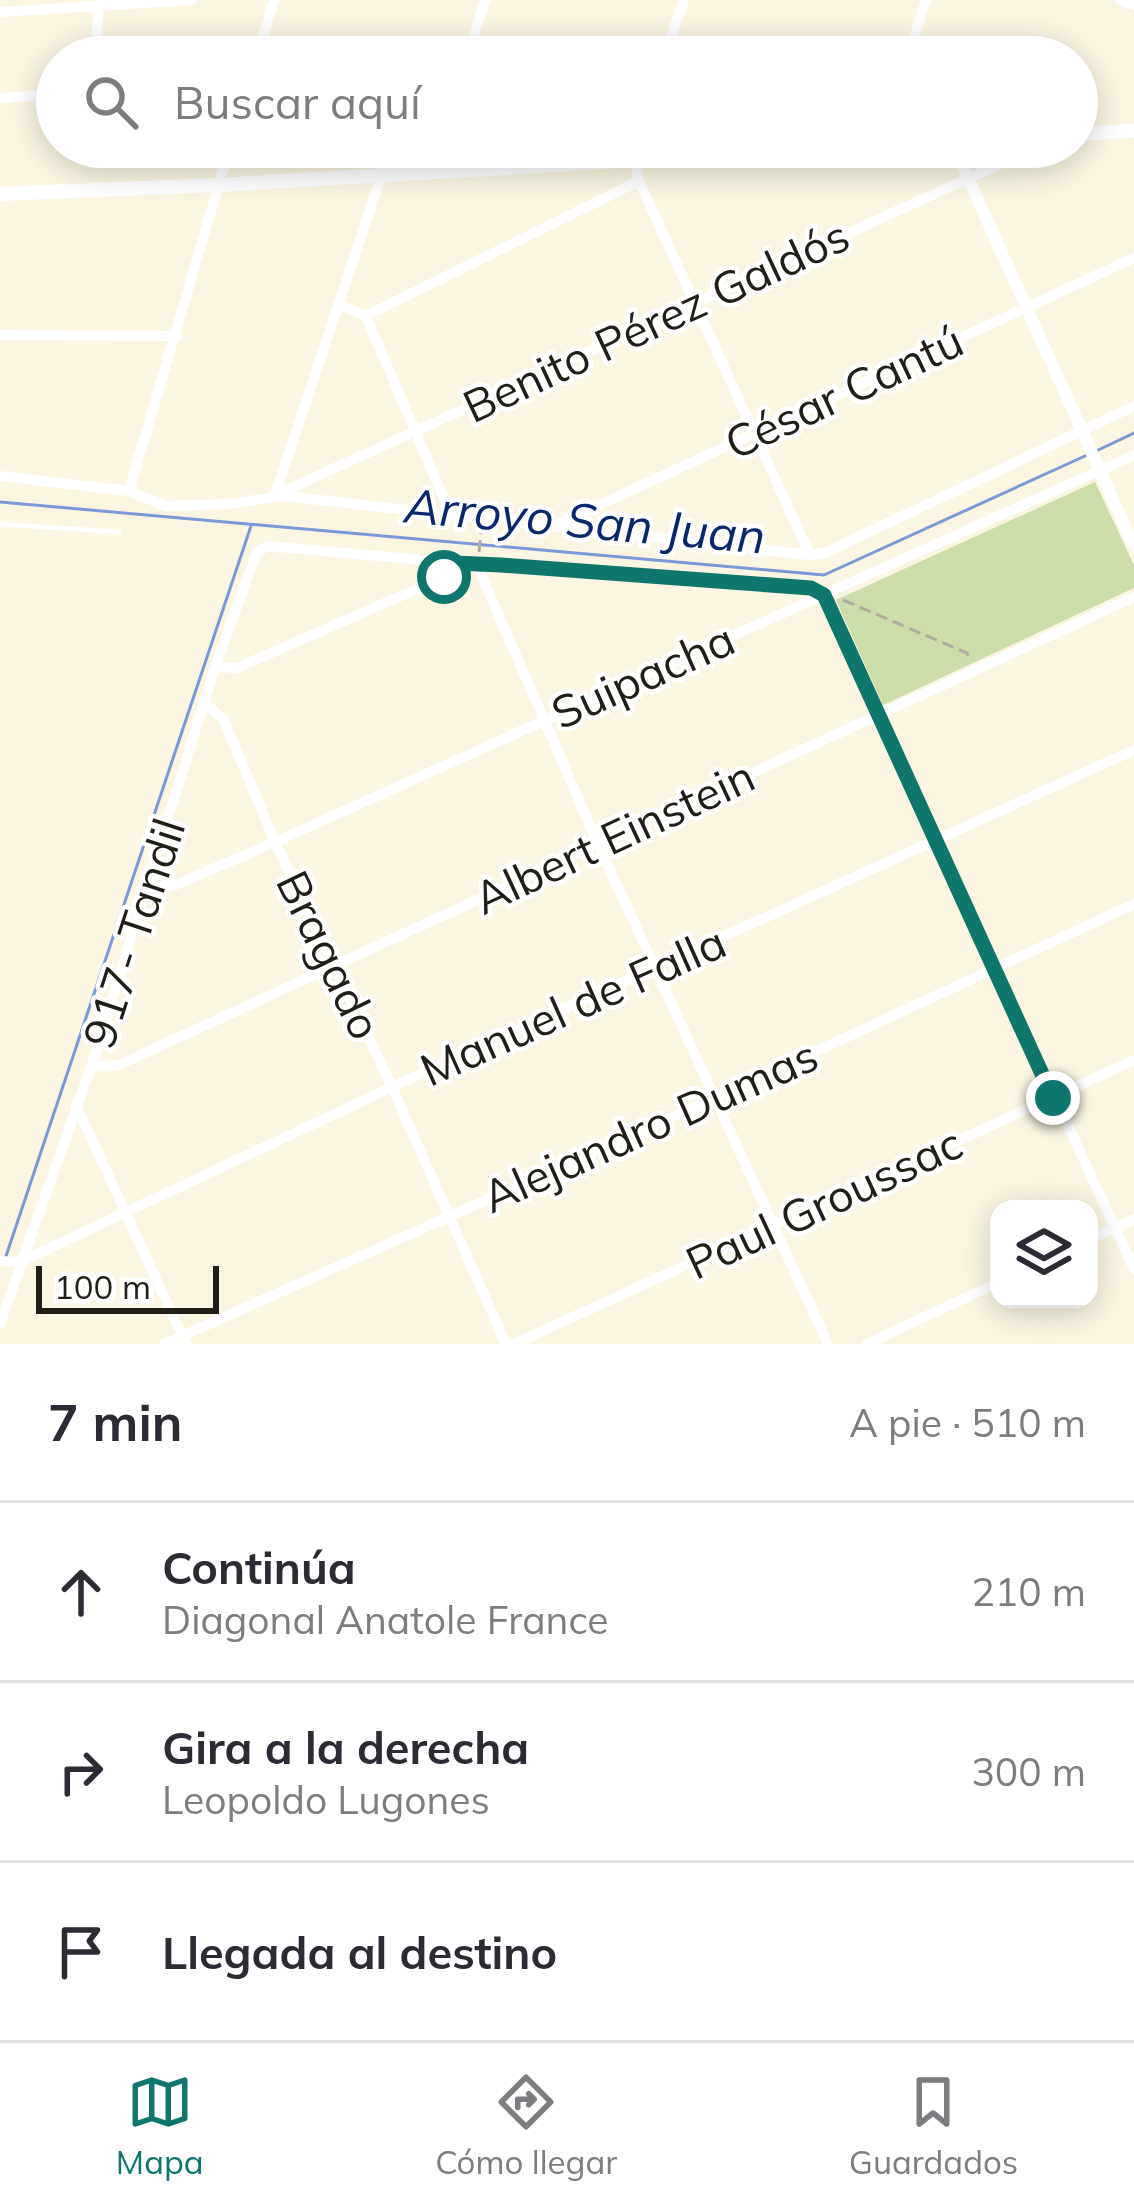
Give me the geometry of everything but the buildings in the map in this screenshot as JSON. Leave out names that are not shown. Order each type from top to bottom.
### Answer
[{"type":"main road","points":[[1098,133],[1134,131]]},
{"type":"main road","points":[[0,194],[481,168]]},
{"type":"street","points":[[0,12],[98,2],[192,0]]},
{"type":"street","points":[[263,36],[274,0]]},
{"type":"street","points":[[474,36],[485,0]]},
{"type":"street","points":[[664,0],[683,3],[671,36]]},
{"type":"street","points":[[915,36],[926,0]]},
{"type":"street","points":[[1120,0],[1134,4]]},
{"type":"street","points":[[96,36],[98,2]]},
{"type":"street","points":[[0,98],[36,95]]},
{"type":"street","points":[[129,491],[223,168]]},
{"type":"street","points":[[429,173],[431,168]]},
{"type":"street","points":[[637,168],[638,182],[810,555]]},
{"type":"street","points":[[963,168],[1134,546]]},
{"type":"street","name":"Benito Pérez Galdós","points":[[0,476],[129,491],[166,506],[231,504],[278,495],[992,168]]},
{"type":"street","points":[[381,176],[278,495],[810,555],[825,553],[1084,435],[1134,406]]},
{"type":"street","points":[[366,316],[638,182]]},
{"type":"street","name":"César Cantú","points":[[554,526],[1134,259]]},
{"type":"street","points":[[340,305],[366,316],[451,515]]},
{"type":"street","points":[[0,335],[178,336]]},
{"type":"street","name":"Suipacha","points":[[149,888],[178,884],[274,842],[1098,467],[1134,455]]},
{"type":"street","name":"917- Tandil","points":[[0,1324],[8,1262],[91,1067],[215,667],[257,552],[268,546],[454,563]]},
{"type":"street","points":[[478,560],[598,844],[828,1344]]},
{"type":"street","points":[[215,667],[237,668],[444,577],[454,563],[478,560],[811,588],[824,595],[1134,1270]]},
{"type":"street","name":"Albert Einstein","points":[[91,1067],[119,1065],[1134,597]]},
{"type":"street","name":"Bragado","points":[[205,704],[224,720],[274,842],[510,1344]]},
{"type":"street","name":"Manuel de Falla","points":[[8,1262],[125,1213],[1134,750]]},
{"type":"street","name":"Alejandro Dumas","points":[[164,1344],[184,1340],[1134,904]]},
{"type":"street","name":"Paul Groussac","points":[[510,1344],[1134,1060]]},
{"type":"street","points":[[76,1105],[184,1340]]},
{"type":"street","points":[[1098,1236],[1134,1219]]},
{"type":"street","points":[[867,1344],[990,1286]]},
{"type":"lane","points":[[0,524],[119,532]]},
{"type":"path","points":[[478,560],[480,538]]},
{"type":"path","points":[[824,595],[858,604],[967,653],[975,670]]},
{"type":"green space","points":[[1095,482],[1134,565],[1134,588],[883,705],[836,600]]},
{"type":"waterway","name":"Arroyo San Juan","points":[[1094,452],[1134,433]]},
{"type":"waterway","name":"Arroyo San Juan","points":[[0,502],[824,575],[1085,456]]},
{"type":"waterway","points":[[6,1256],[251,526]]},
{"type":"route","points":[[444,577],[454,563],[501,565],[811,588],[824,595],[1053,1098]]}]
